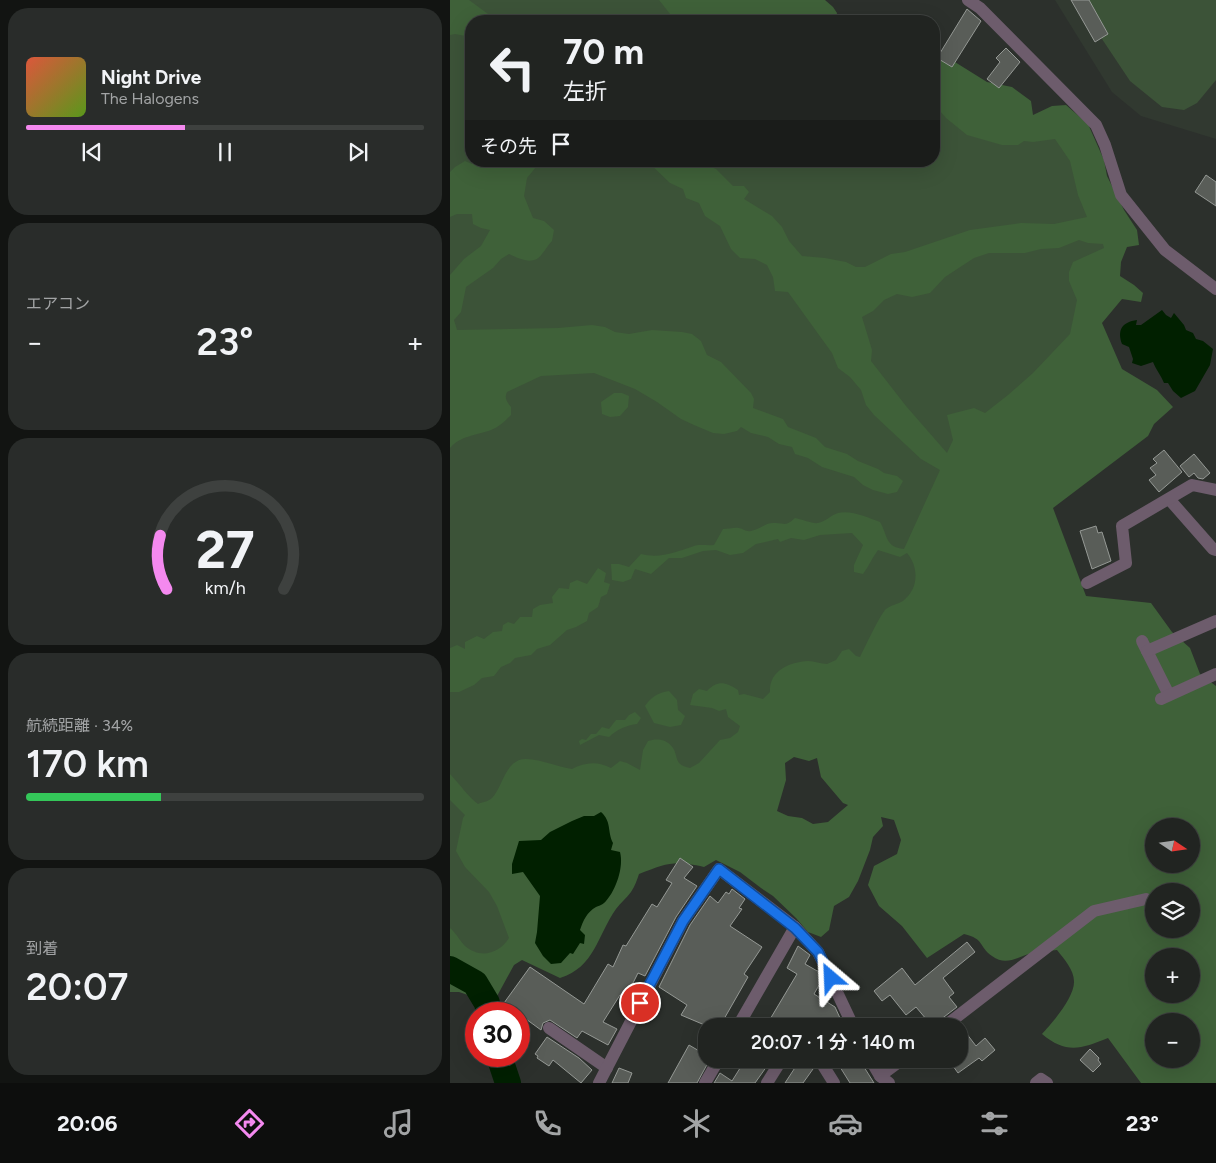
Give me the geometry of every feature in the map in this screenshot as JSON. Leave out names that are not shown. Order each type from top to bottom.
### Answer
[{"type":"street","points":[[968,0],[980,8],[1096,125],[1105,145],[1121,195],[1165,250],[1216,289]]},
{"type":"street","points":[[1087,583],[1126,562],[1122,526],[1192,485],[1216,490]]},
{"type":"street","points":[[1169,499],[1213,549],[1216,550]]},
{"type":"street","points":[[1216,621],[1145,646],[1165,697],[1216,674]]},
{"type":"street","points":[[599,1083],[683,921],[719,869],[795,928],[818,952],[849,1018]]},
{"type":"street","points":[[955,1018],[1094,911],[1145,899]]},
{"type":"street","points":[[743,1018],[795,928]]},
{"type":"street","points":[[549,1028],[606,1068]]},
{"type":"street","points":[[705,1083],[714,1068]]},
{"type":"street","points":[[767,1083],[776,1068]]},
{"type":"street","points":[[825,1068],[834,1083]]},
{"type":"street","points":[[876,1068],[885,1080],[895,1068]]},
{"type":"street","points":[[1036,1083],[1041,1079],[1047,1083]]},
{"type":"shaded area","points":[[450,0],[684,0],[703,15],[465,15],[465,167],[940,167],[940,84],[1066,132],[1114,239],[929,655],[530,918],[492,973],[450,952]]},
{"type":"shaded area","points":[[450,0],[469,0],[490,15],[465,15],[465,36],[450,35]]},
{"type":"shaded area","points":[[659,0],[825,0],[837,13],[836,15],[671,15]]},
{"type":"shaded area","points":[[1055,0],[1216,0],[1216,139],[1141,116],[1112,92]]},
{"type":"shaded area","points":[[1076,0],[1216,0],[1216,80],[1197,103],[1184,110],[1162,107],[1130,81]]},
{"type":"shaded area","points":[[940,53],[987,82],[1012,87],[1031,101],[1033,115],[1052,106],[1066,105],[1088,124],[1104,160],[1107,176],[1124,210],[1137,230],[1139,245],[1127,247],[1121,262],[1120,276],[1143,293],[1141,302],[1122,299],[1102,323],[1122,369],[1157,390],[1173,407],[1154,424],[1148,436],[1053,508],[1086,596],[1151,603],[1172,632],[1190,648],[1200,674],[1216,686],[1216,1083],[1141,1083],[1108,1038],[1090,1045],[1074,1048],[1059,1045],[1042,1034],[1067,1002],[1073,987],[1074,977],[1057,950],[1040,951],[1004,961],[992,956],[975,938],[964,934],[927,958],[902,926],[879,906],[868,885],[874,866],[897,854],[901,840],[894,820],[881,817],[883,826],[873,837],[858,881],[849,897],[834,906],[829,930],[821,937],[808,932],[773,896],[740,872],[716,860],[704,867],[678,863],[671,864],[639,874],[632,890],[616,909],[588,958],[572,973],[560,978],[522,960],[514,965],[496,998],[474,997],[459,992],[450,992],[450,928],[465,946],[477,952],[489,953],[495,951],[509,938],[497,906],[489,892],[465,867],[456,851],[465,815],[450,800],[450,774],[478,804],[492,798],[509,768],[519,760],[537,760],[572,769],[592,763],[611,768],[620,761],[640,770],[643,750],[648,741],[658,740],[665,741],[671,745],[679,763],[690,768],[699,763],[720,740],[730,738],[738,732],[740,726],[728,717],[726,709],[719,711],[712,708],[690,705],[693,694],[699,689],[707,691],[715,685],[722,683],[738,690],[739,695],[744,694],[763,699],[770,692],[773,678],[787,666],[808,661],[827,664],[836,660],[842,651],[849,649],[856,656],[860,657],[886,609],[903,601],[908,596],[916,578],[914,565],[907,553],[900,557],[878,550],[863,574],[854,572],[854,565],[863,545],[852,533],[820,535],[804,540],[791,538],[780,542],[778,539],[756,544],[743,553],[730,555],[716,550],[703,551],[682,558],[669,558],[651,574],[635,569],[631,579],[623,582],[612,580],[611,564],[629,567],[641,554],[655,556],[696,545],[714,545],[723,529],[737,528],[751,531],[770,523],[786,524],[795,518],[818,523],[843,512],[860,515],[880,522],[890,543],[893,546],[904,549],[940,470],[921,459],[874,415],[866,405],[861,390],[850,377],[838,368],[832,353],[788,292],[775,291],[773,277],[767,265],[755,259],[740,258],[731,249],[720,226],[705,216],[699,203],[686,198],[683,189],[670,183],[653,167],[711,167],[716,169],[733,186],[744,186],[749,192],[744,199],[772,216],[802,256],[846,262],[856,267],[865,267],[891,254],[905,252],[970,230],[1021,223],[1054,224],[1087,217],[1078,195],[1070,161],[1055,139],[1033,142],[1024,141],[1018,145],[1002,145],[967,135],[940,111]],"holes":[[[1079,240],[1103,244],[1104,248],[1073,262],[1069,272],[1069,281],[1077,300],[1070,334],[1033,373],[985,413],[974,408],[947,415],[953,440],[947,453],[906,406],[871,361],[872,350],[862,317],[873,311],[884,300],[897,294],[912,297],[930,293],[945,277],[974,258],[989,253],[1025,253],[1041,249],[1059,248]],[[794,757],[809,761],[817,758],[821,777],[843,803],[848,805],[828,822],[813,824],[802,818],[788,816],[777,811],[786,780],[785,763]]]},
{"type":"shaded area","points":[[465,161],[465,167],[536,167],[527,178],[524,196],[533,218],[544,221],[554,230],[552,241],[539,258],[531,261],[509,254],[466,287],[461,312],[454,320],[457,330],[558,328],[592,325],[629,334],[652,330],[692,334],[701,341],[707,355],[721,362],[751,393],[754,399],[753,408],[783,419],[788,427],[816,438],[825,447],[847,454],[884,473],[897,476],[903,481],[897,492],[888,494],[873,490],[863,485],[854,477],[822,467],[808,458],[795,454],[792,447],[779,444],[768,437],[751,433],[741,427],[737,431],[724,434],[713,433],[681,419],[635,389],[594,373],[541,376],[507,392],[506,400],[511,407],[511,415],[502,424],[494,429],[464,438],[450,448],[450,275],[464,259],[481,246],[490,230],[473,224],[472,214],[457,214],[450,217],[450,172]]},
{"type":"shaded area","points":[[1162,310],[1171,318],[1174,313],[1186,330],[1193,333],[1196,339],[1203,341],[1213,349],[1210,365],[1195,391],[1181,398],[1168,383],[1164,383],[1153,362],[1141,366],[1132,363],[1133,359],[1129,347],[1122,344],[1120,335],[1124,325],[1137,320],[1136,325],[1141,325]]},
{"type":"shaded area","points":[[614,393],[622,393],[629,396],[628,407],[620,416],[610,417],[602,414],[601,402]]},
{"type":"shaded area","points":[[598,568],[606,573],[604,582],[610,584],[607,594],[601,597],[598,607],[589,613],[587,621],[567,630],[550,645],[537,649],[531,655],[515,658],[510,663],[501,667],[494,676],[482,678],[474,685],[459,692],[450,692],[450,648],[457,645],[465,649],[465,642],[477,636],[484,639],[493,632],[502,631],[503,625],[508,622],[514,624],[520,617],[532,617],[533,609],[540,605],[553,603],[552,597],[559,588],[569,589],[570,583],[577,580],[587,584]]},
{"type":"shaded area","points":[[669,691],[677,700],[678,710],[685,716],[681,725],[670,727],[654,723],[645,706],[656,696]]},
{"type":"shaded area","points":[[635,712],[641,718],[637,724],[622,728],[609,737],[599,735],[580,745],[579,741],[582,739],[586,740],[591,734],[596,734],[602,727],[609,729],[616,720],[625,720]]},
{"type":"shaded area","points":[[601,812],[607,819],[613,843],[611,850],[620,852],[621,864],[618,878],[613,891],[606,901],[593,909],[584,920],[580,930],[585,935],[584,944],[580,943],[573,954],[570,953],[561,963],[551,964],[543,956],[535,943],[540,896],[523,872],[512,874],[512,864],[519,841],[541,840],[550,832],[572,821],[584,816],[594,816]]},
{"type":"building","points":[[1071,0],[1089,0],[1108,34],[1095,42]]},
{"type":"building","points":[[967,9],[981,21],[952,67],[940,60],[940,53]]},
{"type":"building","points":[[1006,48],[1020,62],[999,88],[987,79],[1000,62],[996,58]]},
{"type":"building","points":[[1206,175],[1216,182],[1216,206],[1195,192]]},
{"type":"building","points":[[1164,450],[1182,472],[1159,492],[1149,480],[1156,475],[1150,468],[1157,463],[1153,459]]},
{"type":"building","points":[[1194,454],[1210,473],[1203,479],[1198,478],[1194,473],[1189,477],[1180,466]]},
{"type":"building","points":[[1096,526],[1098,533],[1102,532],[1111,561],[1092,569],[1080,531]]},
{"type":"building","points":[[680,858],[693,867],[684,878],[697,886],[676,917],[645,976],[638,973],[626,997],[620,995],[603,1022],[617,1029],[608,1045],[582,1031],[577,1038],[550,1020],[543,1023],[541,1030],[530,1022],[530,1002],[505,1002],[530,967],[584,1004],[608,964],[613,967],[623,945],[626,946],[652,904],[657,907],[672,883],[666,880]]},
{"type":"building","points":[[732,889],[745,899],[739,908],[742,909],[730,926],[762,947],[744,974],[748,977],[725,1018],[698,1018],[698,1022],[681,1015],[687,1005],[659,987],[690,925],[710,896],[718,903],[726,892],[729,894]]},
{"type":"building","points":[[967,942],[975,952],[943,978],[954,993],[949,997],[957,1007],[943,1018],[925,1018],[916,1007],[906,1015],[890,995],[882,1001],[874,991],[902,968],[915,985]]},
{"type":"building","points":[[798,946],[810,955],[805,964],[819,972],[822,980],[814,994],[835,1007],[840,1018],[771,1018],[797,974],[787,968]]},
{"type":"building","points":[[968,1036],[976,1046],[985,1038],[995,1050],[982,1061],[979,1058],[968,1066]]},
{"type":"building","points":[[547,1037],[579,1058],[592,1070],[581,1083],[553,1060],[549,1066],[537,1058],[538,1056],[535,1054]]},
{"type":"building","points":[[689,1045],[698,1050],[698,1068],[705,1068],[697,1083],[668,1083]]},
{"type":"building","points":[[1090,1049],[1099,1058],[1098,1060],[1101,1064],[1093,1072],[1080,1060]]},
{"type":"building","points":[[619,1068],[632,1073],[628,1083],[612,1083]]},
{"type":"building","points":[[740,1068],[766,1068],[755,1083],[714,1083],[720,1073],[732,1081]]},
{"type":"building","points":[[795,1068],[813,1069],[803,1083],[785,1083]]},
{"type":"building","points":[[841,1068],[865,1068],[874,1083],[850,1083]]},
{"type":"building","points":[[954,1068],[965,1068],[958,1073]]},
{"type":"waterway","points":[[450,969],[475,983],[486,1002]]},
{"type":"waterway","points":[[503,1067],[508,1083]]},
{"type":"route","points":[[640,1003],[683,921],[719,869],[795,928],[818,952],[831,978]]}]
